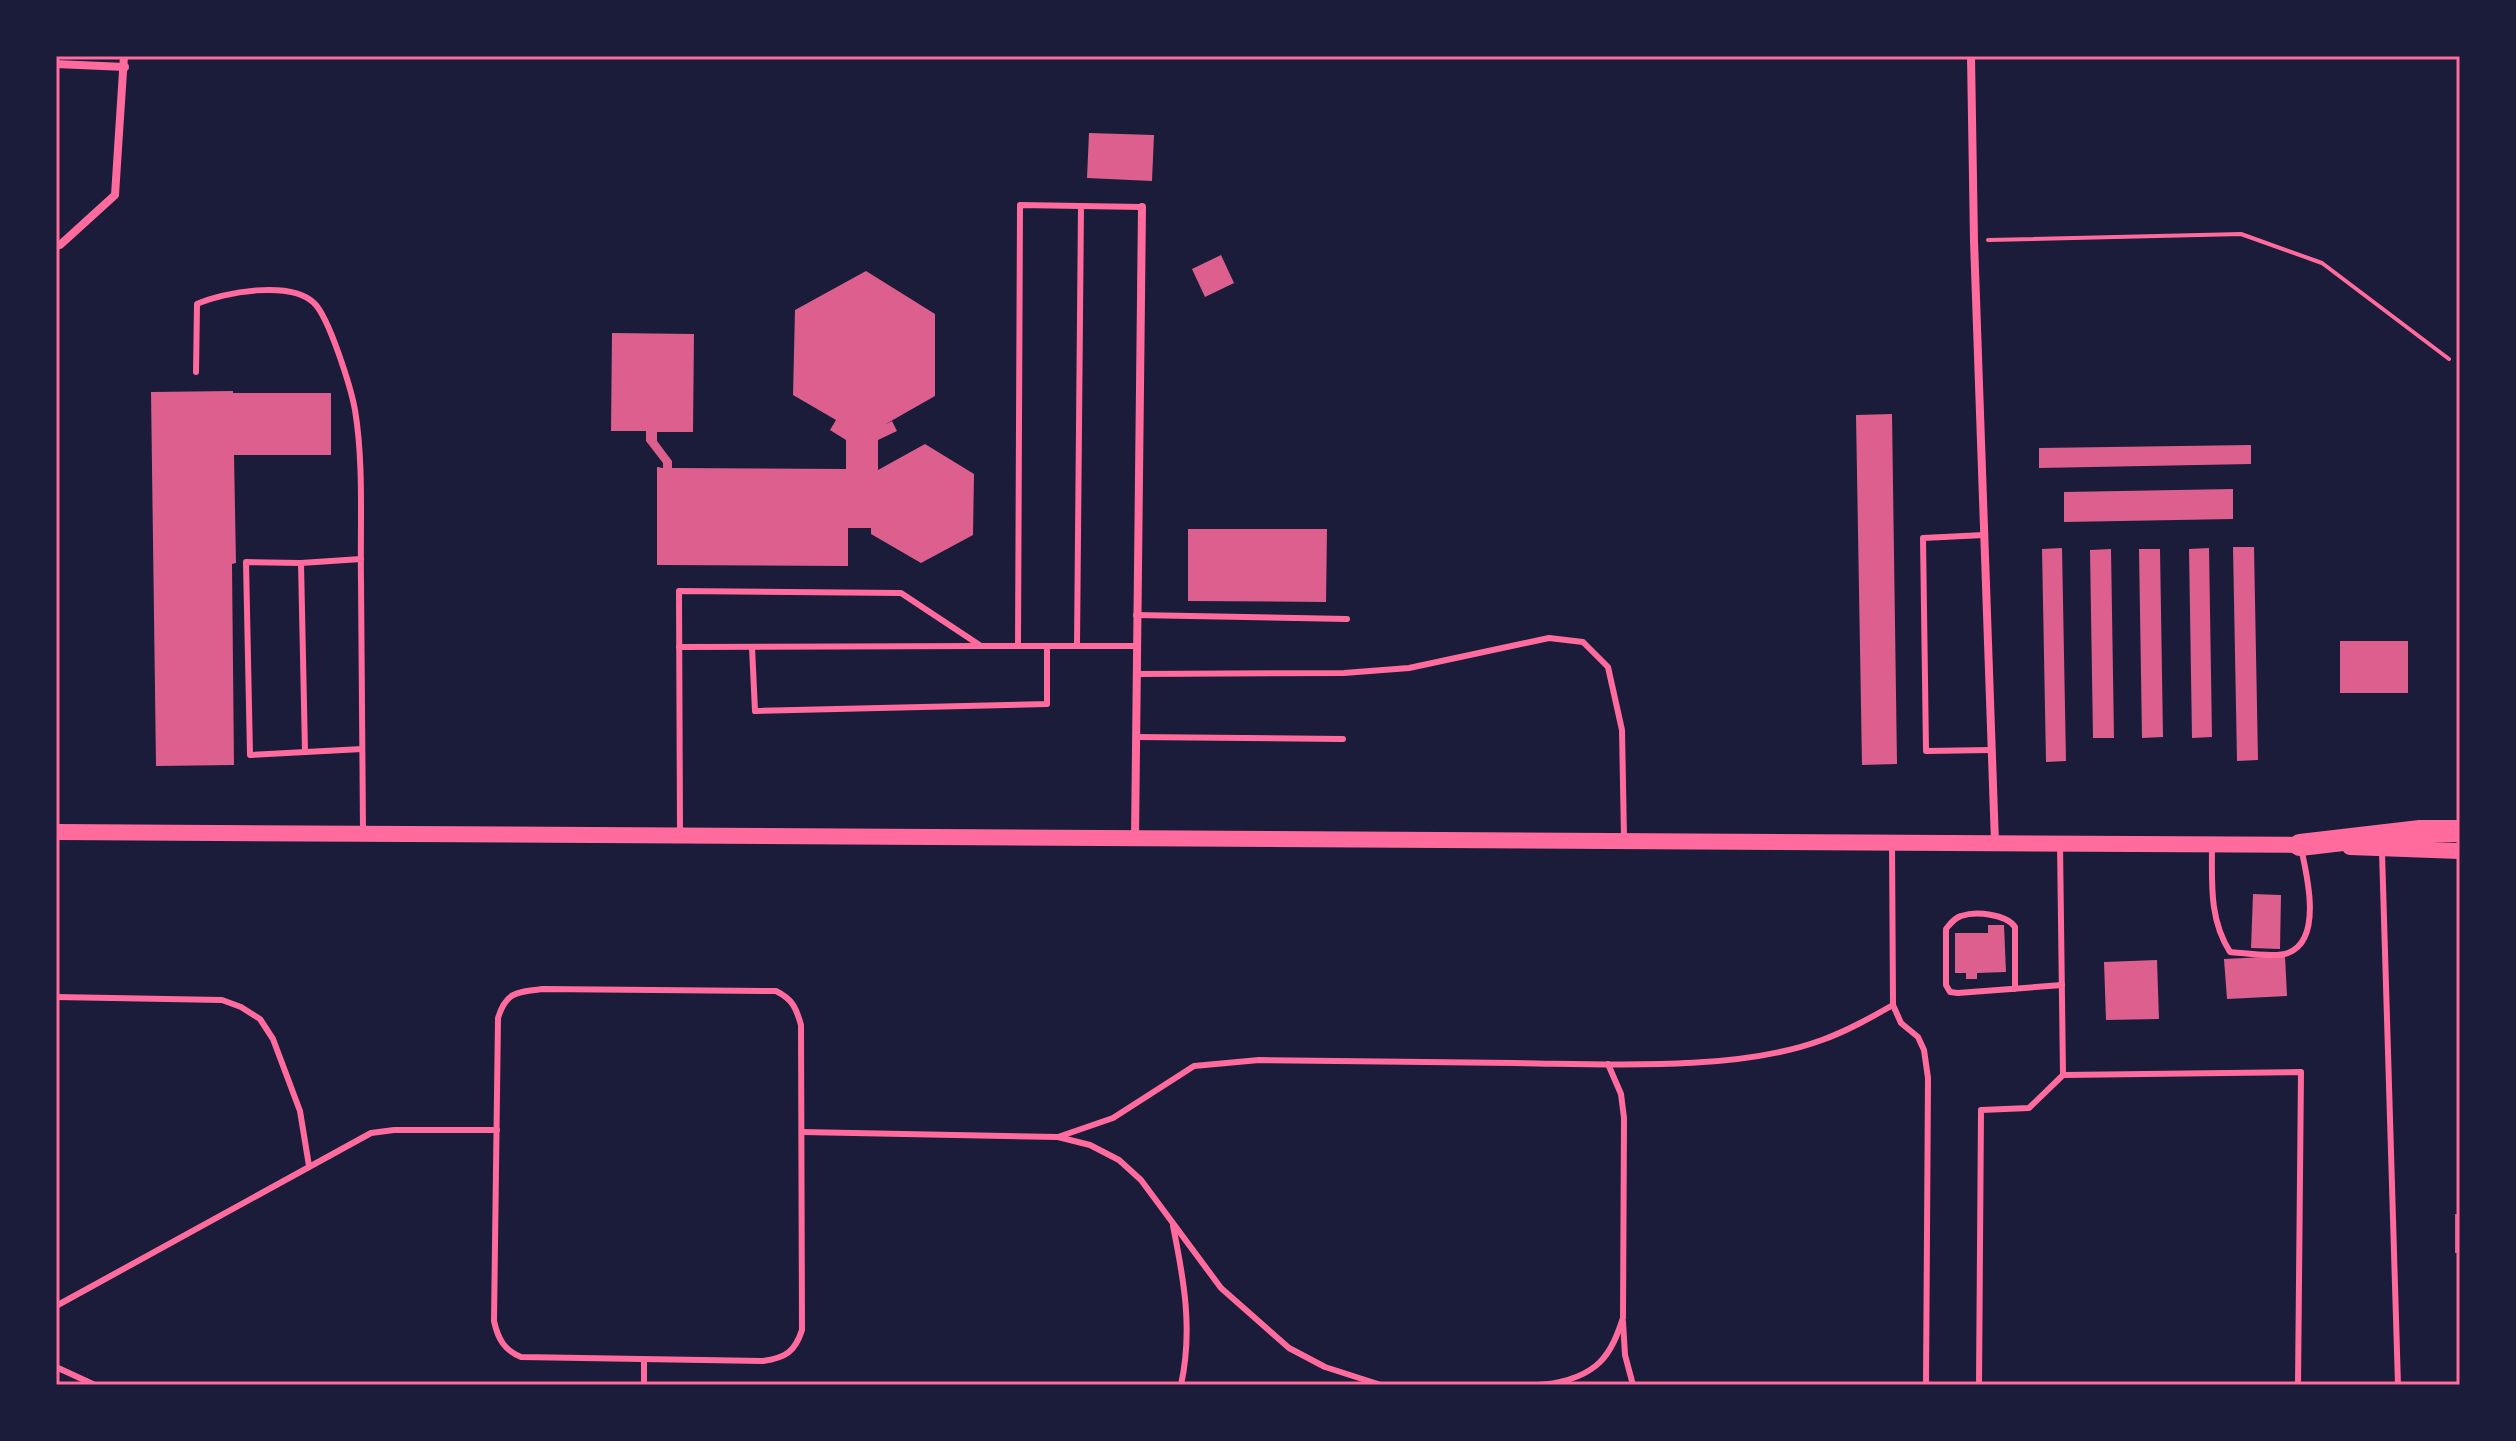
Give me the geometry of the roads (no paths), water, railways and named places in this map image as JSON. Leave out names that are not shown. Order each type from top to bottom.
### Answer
[{"type":"highway","points":[[2300,845],[2420,831],[2460,831]]},
{"type":"main road","points":[[56,832],[2300,845],[2460,851]]},
{"type":"street","points":[[56,245],[60,245],[115,195],[124,56]]},
{"type":"street","points":[[1971,56],[1974,241],[1995,843]]},
{"type":"street","points":[[56,64],[125,67]]},
{"type":"street","points":[[1135,839],[1142,207]]},
{"type":"lane","points":[[1018,646],[1020,205],[1142,207]]},
{"type":"lane","points":[[1077,646],[1081,206]]},
{"type":"lane","points":[[196,372],[197,304],[214,296],[265,290],[291,293],[313,301],[326,320],[354,410],[360,486],[363,834]]},
{"type":"lane","points":[[1984,535],[1923,538],[1926,751],[1991,750]]},
{"type":"lane","points":[[361,559],[301,563],[246,562],[250,755],[362,749]]},
{"type":"lane","points":[[301,563],[305,752]]},
{"type":"lane","points":[[680,836],[679,591],[901,593],[981,646]]},
{"type":"lane","points":[[1136,615],[1347,619]]},
{"type":"lane","points":[[1136,674],[1344,673],[1409,668],[1549,638],[1583,642],[1608,667],[1622,730],[1624,841]]},
{"type":"lane","points":[[752,647],[755,711],[1047,704],[1047,646]]},
{"type":"lane","points":[[679,647],[1136,646]]},
{"type":"lane","points":[[1136,737],[1343,739]]},
{"type":"lane","points":[[1892,843],[1893,1005],[1901,1023],[1918,1037],[1924,1050],[1928,1078],[1926,1385]]},
{"type":"lane","points":[[2060,844],[2063,1075]]},
{"type":"lane","points":[[2212,845],[2212,907],[2220,936],[2230,952],[2287,954],[2303,942],[2310,924],[2307,875],[2300,845]]},
{"type":"lane","points":[[2382,848],[2398,1385]]},
{"type":"lane","points":[[2015,989],[2015,927],[2010,918],[1961,916],[1951,921],[1946,929],[1946,985],[1950,992],[2015,989],[2062,985]]},
{"type":"lane","points":[[543,989],[776,991],[788,997],[796,1006],[801,1025],[802,1330],[797,1347],[787,1355],[763,1361],[521,1357],[508,1352],[497,1334],[494,1321],[497,1130],[498,1018],[502,1004],[510,996],[522,991],[543,989]]},
{"type":"lane","points":[[56,997],[222,1000],[260,1019],[273,1039],[300,1111],[309,1166]]},
{"type":"lane","points":[[1058,1137],[1113,1118],[1184,1071],[1213,1062],[1608,1064],[1712,1061],[1764,1055],[1820,1041],[1893,1005]]},
{"type":"lane","points":[[1608,1064],[1621,1094],[1624,1118],[1623,1318],[1625,1355],[1633,1385]]},
{"type":"lane","points":[[1979,1385],[1981,1110],[2029,1108],[2063,1075],[2301,1072],[2298,1385]]},
{"type":"lane","points":[[56,1306],[371,1133],[394,1130],[497,1130]]},
{"type":"lane","points":[[802,1132],[1058,1137],[1090,1145],[1119,1160],[1141,1180],[1221,1288],[1289,1348],[1325,1367],[1381,1385]]},
{"type":"lane","points":[[1172,1222],[1184,1281],[1188,1328],[1181,1385]]},
{"type":"lane","points":[[1450,1385],[1551,1385],[1579,1376],[1600,1362],[1615,1341],[1623,1318]]},
{"type":"lane","points":[[644,1360],[644,1385]]},
{"type":"lane","points":[[56,1367],[95,1385]]}]
